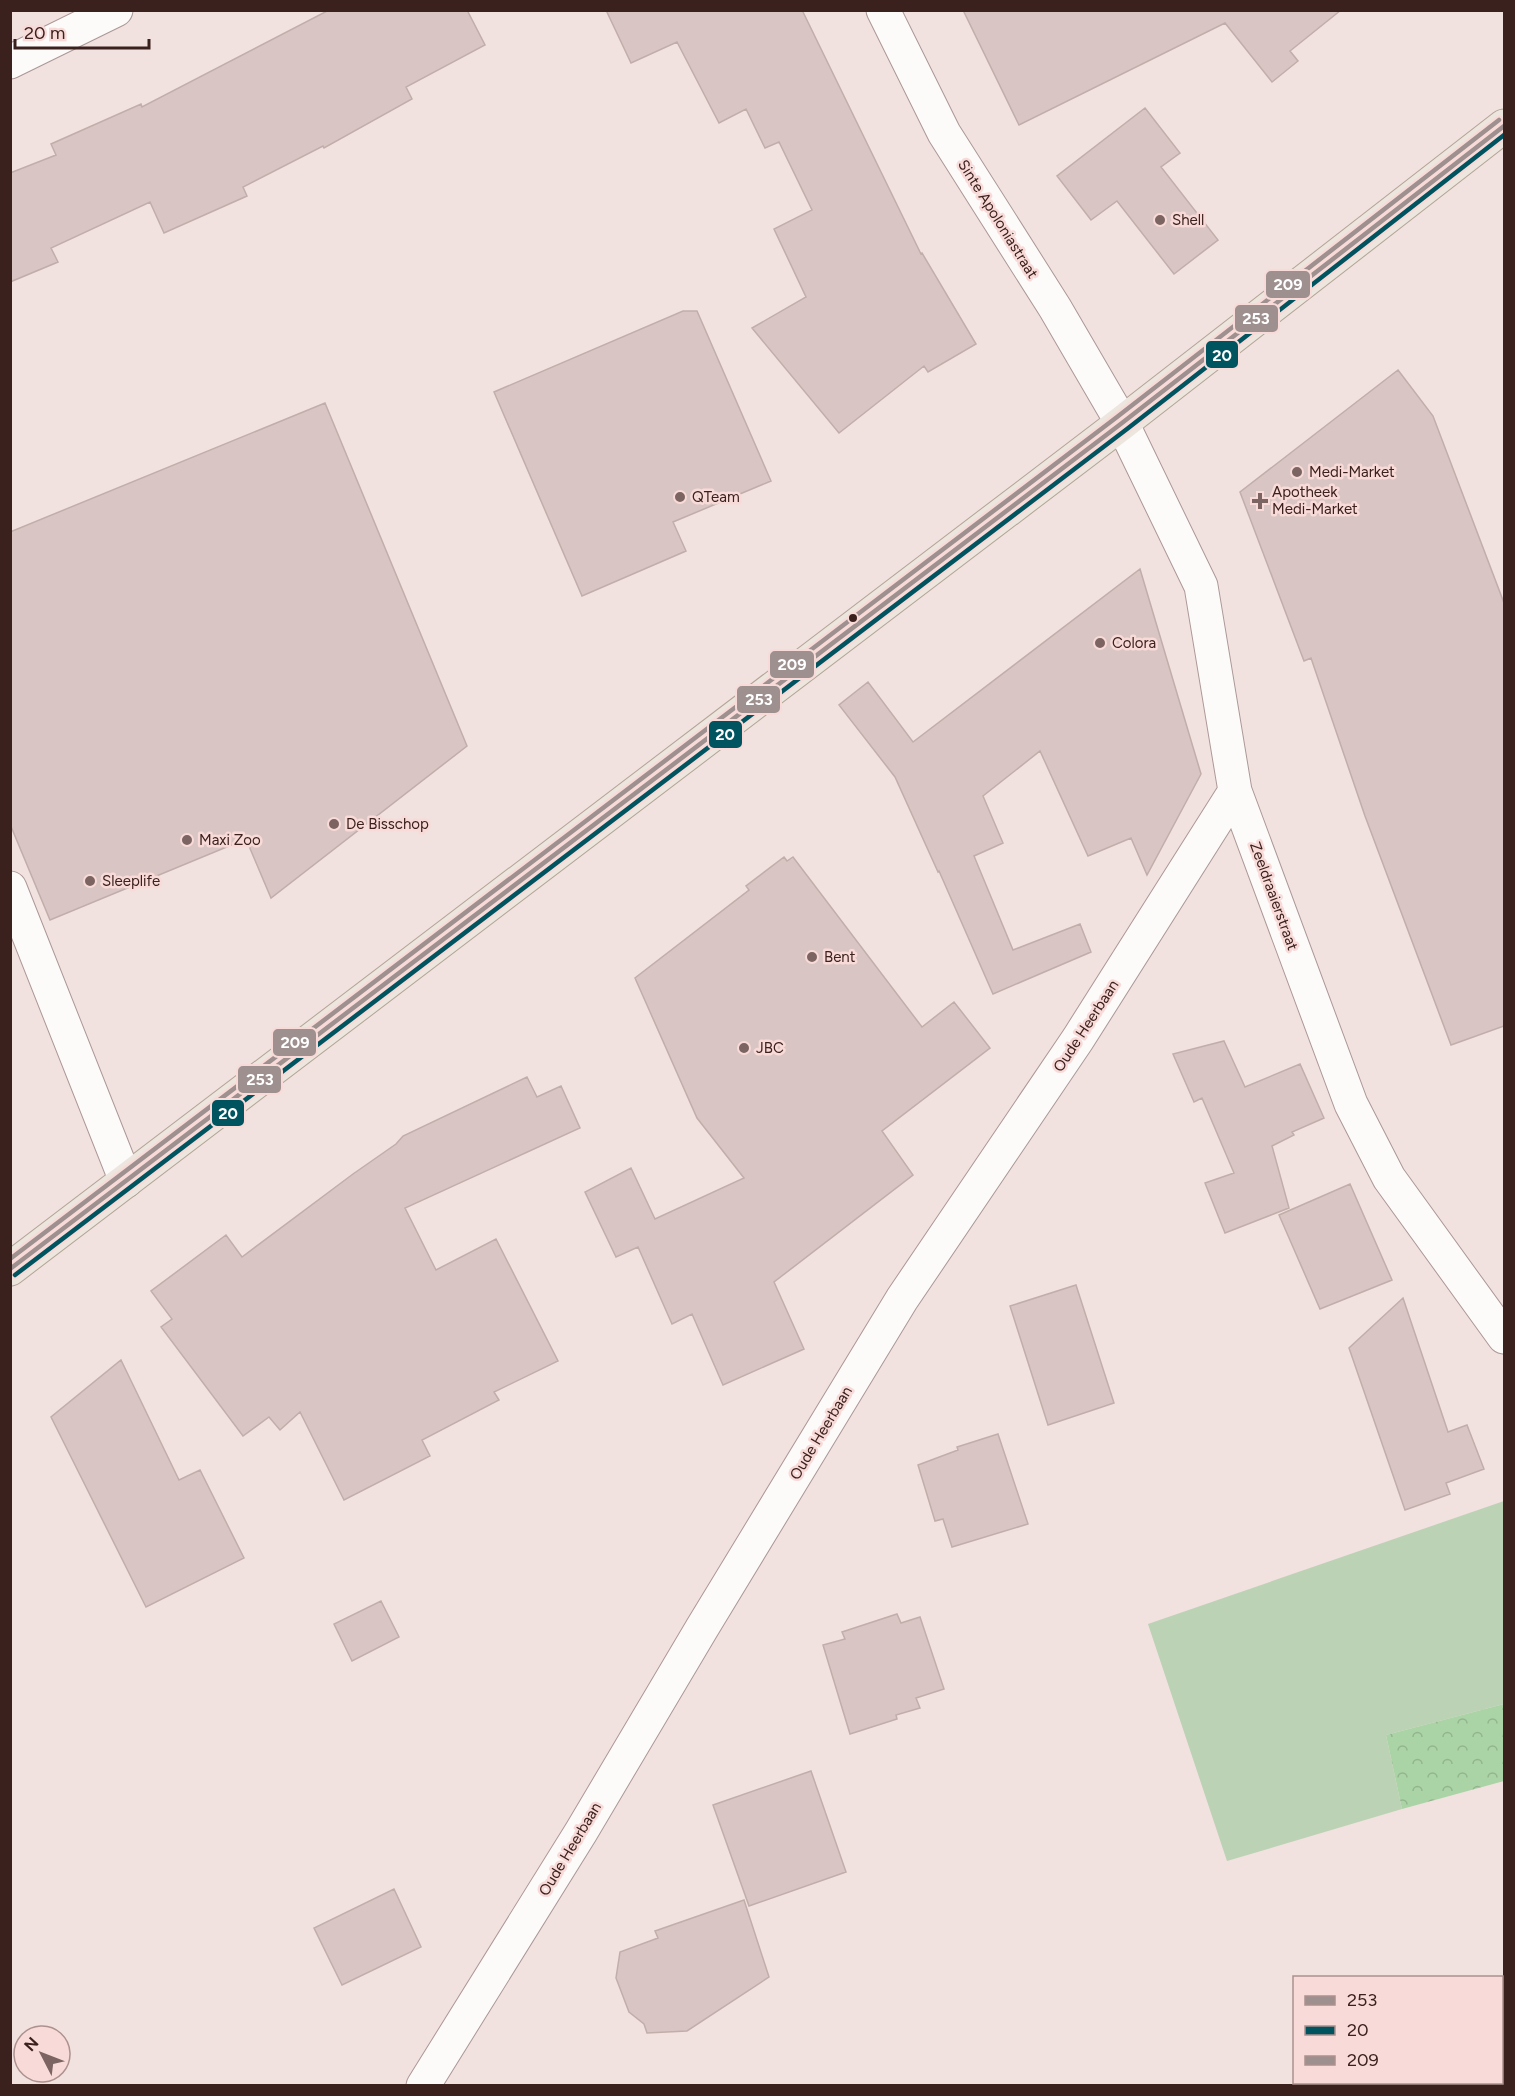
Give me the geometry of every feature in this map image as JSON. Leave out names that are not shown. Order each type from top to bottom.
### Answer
[{"type":"main road","points":[[10,1269],[1122,423],[1504,126]]},
{"type":"street","points":[[10,62],[116,10]]},
{"type":"street","name":"Sinte Apoloniastraat","points":[[883,10],[944,133],[1055,308],[1122,423]]},
{"type":"street","name":"Zeeldraaierstraat","points":[[1122,423],[1201,586],[1235,791],[1352,1104],[1389,1178],[1494,1305],[1504,1337]]},
{"type":"street","name":"Oude Heerbaan","points":[[423,2085],[581,1832],[708,1618],[903,1299],[1078,1039],[1235,791]]},
{"type":"street","points":[[10,888],[126,1181]]},
{"type":"green space","points":[[1504,1501],[1504,1704],[1386,1735],[1402,1809],[1227,1861],[1148,1624]]},
{"type":"green space","points":[[1504,1704],[1504,1781],[1402,1809],[1386,1735]]},
{"type":"building","points":[[329,10],[467,10],[485,45],[406,87],[412,99],[324,148],[323,146],[243,187],[247,196],[164,233],[150,202],[51,248],[58,262],[10,282],[10,173],[56,155],[51,144],[141,104],[142,107]]},
{"type":"building","points":[[606,10],[802,10],[921,254],[976,344],[928,372],[924,366],[839,433],[752,328],[806,297],[774,229],[812,210],[779,142],[765,148],[746,109],[719,123],[677,42],[631,63]]},
{"type":"building","points":[[963,10],[1341,10],[1290,51],[1298,61],[1272,82],[1225,23],[1019,125]]},
{"type":"building","points":[[1145,108],[1180,153],[1161,167],[1218,240],[1174,274],[1117,201],[1091,220],[1057,176]]},
{"type":"building","points":[[683,311],[697,311],[771,481],[673,522],[686,551],[582,596],[494,392]]},
{"type":"building","points":[[1398,370],[1433,416],[1504,603],[1504,1026],[1451,1045],[1365,816],[1311,658],[1304,661],[1240,492]]},
{"type":"building","points":[[325,403],[467,746],[271,898],[246,839],[50,920],[10,824],[10,532]]},
{"type":"building","points":[[1140,569],[1201,774],[1147,875],[1131,838],[1088,856],[1040,751],[983,796],[1003,843],[974,856],[1013,950],[1080,924],[1091,952],[993,994],[895,777],[839,705],[868,682],[913,742]]},
{"type":"building","points":[[784,857],[787,861],[793,857],[922,1027],[954,1002],[990,1048],[882,1131],[913,1175],[774,1282],[804,1349],[723,1385],[692,1314],[672,1324],[638,1247],[616,1257],[585,1192],[631,1168],[655,1219],[744,1178],[697,1118],[635,978],[749,890],[746,886]]},
{"type":"building","points":[[1224,1041],[1245,1087],[1300,1064],[1324,1118],[1292,1132],[1294,1135],[1272,1146],[1289,1208],[1225,1233],[1205,1183],[1234,1173],[1202,1098],[1194,1102],[1173,1054]]},
{"type":"building","points":[[527,1077],[537,1097],[561,1086],[580,1128],[405,1208],[436,1270],[496,1239],[558,1361],[494,1392],[499,1400],[422,1440],[430,1456],[344,1500],[300,1412],[280,1430],[269,1417],[243,1436],[161,1327],[172,1319],[151,1291],[226,1235],[242,1257],[396,1144],[403,1136]]},
{"type":"building","points":[[1350,1184],[1392,1280],[1320,1309],[1279,1215]]},
{"type":"building","points":[[1076,1285],[1114,1403],[1048,1425],[1010,1306]]},
{"type":"building","points":[[1403,1298],[1448,1432],[1467,1425],[1484,1469],[1446,1483],[1450,1494],[1405,1510],[1349,1348]]},
{"type":"building","points":[[121,1360],[179,1480],[200,1470],[244,1558],[146,1607],[51,1417]]},
{"type":"building","points":[[998,1434],[1028,1524],[952,1547],[943,1519],[935,1521],[918,1465],[958,1450],[957,1447]]},
{"type":"building","points":[[381,1601],[399,1637],[352,1661],[334,1624]]},
{"type":"building","points":[[897,1614],[901,1623],[920,1617],[944,1689],[916,1698],[920,1708],[896,1715],[897,1719],[850,1734],[823,1645],[845,1639],[842,1632]]},
{"type":"building","points":[[811,1771],[846,1872],[749,1906],[713,1805]]},
{"type":"building","points":[[394,1889],[421,1947],[342,1985],[314,1928]]},
{"type":"building","points":[[744,1900],[769,1977],[687,2031],[647,2033],[644,2024],[629,2012],[616,1978],[620,1952],[658,1938],[655,1931]]},
{"type":"transit line","name":"209","points":[[10,1259],[1117,417],[1499,120]]},
{"type":"transit line","name":"253","points":[[10,1269],[1122,423],[1504,126]]},
{"type":"transit line","name":"20","points":[[15,1275],[1127,429],[1504,135]]},
{"type":"place","name":"Shell","points":[[1160,220]]},
{"type":"place","name":"Medi-Market","points":[[1297,472]]},
{"type":"place","name":"QTeam","points":[[680,497]]},
{"type":"place","name":"Apotheek Medi-Market","points":[[1260,501]]},
{"type":"place","name":"Colora","points":[[1100,643]]},
{"type":"place","name":"De Bisschop","points":[[334,824]]},
{"type":"place","name":"Maxi Zoo","points":[[187,840]]},
{"type":"place","name":"Sleeplife","points":[[90,881]]},
{"type":"place","name":"Bent","points":[[812,957]]},
{"type":"place","name":"JBC","points":[[744,1048]]}]
